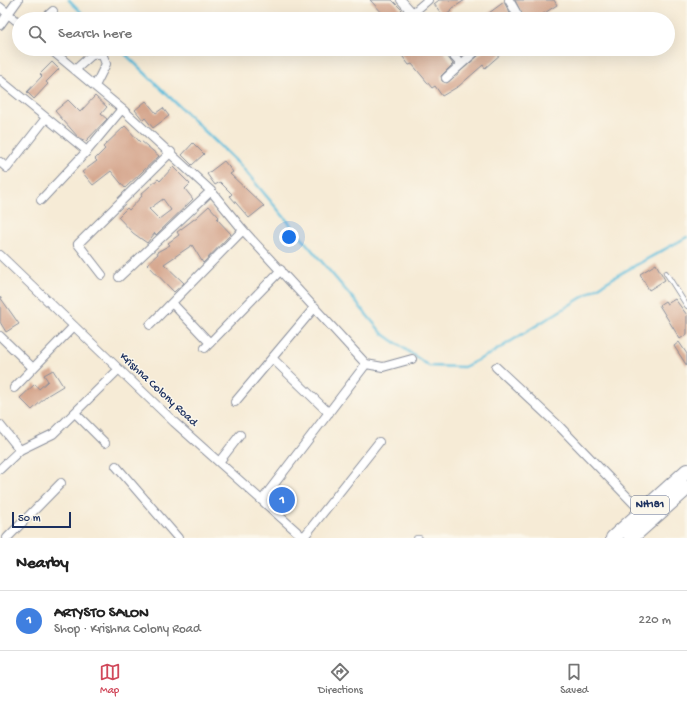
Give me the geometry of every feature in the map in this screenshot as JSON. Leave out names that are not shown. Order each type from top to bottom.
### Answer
[{"type":"highway","name":"NH181","points":[[613,538],[687,472]]},
{"type":"highway","name":"NH181","points":[[631,538],[687,488]]},
{"type":"street","points":[[0,25],[18,0]]},
{"type":"street","points":[[401,0],[412,11],[428,0]]},
{"type":"street","points":[[509,0],[516,12]]},
{"type":"street","points":[[0,6],[12,17]]},
{"type":"street","points":[[58,56],[171,152],[211,191],[243,230],[366,364],[383,367],[412,359]]},
{"type":"street","points":[[75,70],[91,56]]},
{"type":"street","points":[[95,86],[106,64],[103,56]]},
{"type":"street","points":[[454,56],[461,64]]},
{"type":"street","points":[[446,78],[470,56]]},
{"type":"street","points":[[0,80],[87,151]]},
{"type":"street","points":[[41,200],[87,151],[122,109]]},
{"type":"street","points":[[0,162],[7,168],[46,118]]},
{"type":"street","points":[[102,275],[78,244],[171,152]]},
{"type":"street","points":[[119,277],[211,191]]},
{"type":"street","points":[[150,325],[243,230]]},
{"type":"street","name":"Krishna Colony Road","points":[[0,255],[119,369],[219,462],[304,538]]},
{"type":"street","points":[[172,303],[208,345],[281,270]]},
{"type":"street","points":[[235,402],[314,307]]},
{"type":"street","points":[[14,388],[74,326]]},
{"type":"street","points":[[0,336],[33,368]]},
{"type":"street","points":[[272,358],[329,413]]},
{"type":"street","points":[[262,500],[366,364]]},
{"type":"street","points":[[496,367],[560,427],[642,512]]},
{"type":"street","points":[[0,469],[20,450],[53,434],[119,369]]},
{"type":"street","points":[[75,413],[105,443]]},
{"type":"street","points":[[0,425],[20,450]]},
{"type":"street","points":[[219,462],[240,435]]},
{"type":"street","points":[[304,538],[379,442]]},
{"type":"street","points":[[116,466],[177,538]]},
{"type":"street","points":[[7,538],[61,482]]},
{"type":"lane","points":[[666,273],[687,306]]},
{"type":"building","points":[[370,0],[392,0],[402,10],[400,12],[381,12]]},
{"type":"building","points":[[439,0],[465,0],[450,10],[450,12],[440,12],[434,4]]},
{"type":"building","points":[[515,0],[554,0],[557,5],[546,12],[521,12]]},
{"type":"building","points":[[504,2],[509,12],[490,12]]},
{"type":"building","points":[[402,56],[447,56],[453,64],[441,76],[442,81],[447,83],[478,56],[499,56],[485,68],[483,65],[459,86],[442,96],[435,86],[432,88],[412,64],[409,65]]},
{"type":"building","points":[[52,62],[59,69],[46,82],[48,84],[34,99],[27,92],[42,76],[40,74]]},
{"type":"building","points":[[95,96],[107,107],[101,114],[107,119],[86,141],[79,138],[55,111],[68,100],[80,112]]},
{"type":"building","points":[[146,101],[156,113],[163,108],[169,116],[153,128],[145,118],[143,120],[135,110]]},
{"type":"building","points":[[125,126],[140,142],[141,141],[159,156],[125,188],[111,171],[93,185],[82,172],[97,161],[95,159],[105,149],[103,147]]},
{"type":"building","points":[[193,143],[204,154],[192,165],[182,155]]},
{"type":"building","points":[[224,161],[233,172],[230,174],[264,206],[249,218],[230,196],[232,194],[220,182],[215,185],[207,174]]},
{"type":"building","points":[[173,167],[190,184],[185,189],[193,199],[156,235],[155,233],[147,243],[133,233],[118,217],[127,208],[129,210],[142,196],[141,194],[158,179],[160,181]],"holes":[[[163,199],[171,210],[159,219],[149,209]]]},
{"type":"building","points":[[209,206],[219,217],[217,219],[231,234],[203,263],[192,245],[164,264],[184,283],[174,292],[147,264],[158,254],[157,252],[170,245],[168,243],[179,235],[177,232]]},
{"type":"building","points":[[656,264],[665,280],[649,290],[640,274]]},
{"type":"building","points":[[0,297],[19,324],[6,332],[0,322]]},
{"type":"building","points":[[675,299],[687,315],[687,334],[680,339],[659,305],[665,301],[667,304]]},
{"type":"building","points":[[679,342],[687,354],[687,366],[674,346]]},
{"type":"building","points":[[53,370],[63,386],[48,395],[32,410],[20,398],[35,384],[39,389],[48,381],[44,375]]},
{"type":"waterway","points":[[69,0],[81,12]]},
{"type":"waterway","points":[[127,56],[241,166],[382,333],[429,366],[464,367],[492,353],[618,275],[687,237]]},
{"type":"place","name":"ARTYSTO SALON","points":[[282,500]]}]
